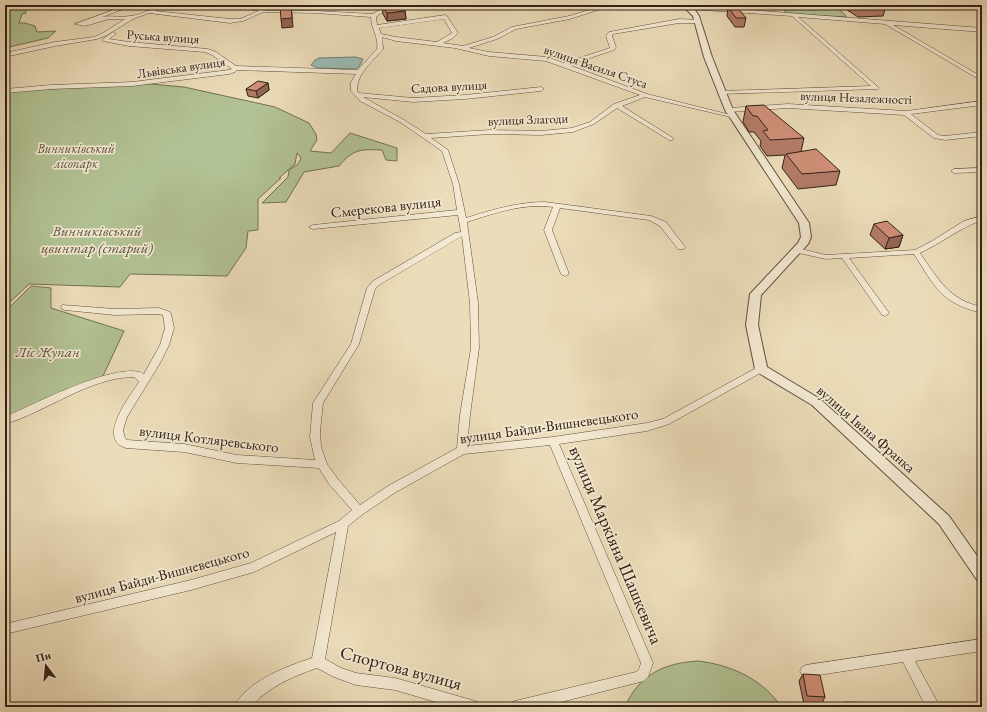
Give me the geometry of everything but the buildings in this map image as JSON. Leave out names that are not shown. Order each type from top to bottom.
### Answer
[{"type":"main road","points":[[5,8],[26,5]]},
{"type":"street","points":[[131,18],[111,17],[98,19],[87,24],[78,24],[132,5]]},
{"type":"street","points":[[5,55],[55,44],[95,38],[121,26],[131,18],[166,5]]},
{"type":"street","points":[[225,5],[250,8],[261,12],[316,12],[374,16],[382,10],[395,5]]},
{"type":"street","points":[[464,48],[494,38],[514,28],[570,17],[611,5]]},
{"type":"street","points":[[724,9],[758,5]]},
{"type":"street","points":[[687,7],[982,30]]},
{"type":"street","points":[[687,7],[694,12],[698,21],[700,35],[731,114],[804,223],[806,237],[803,244],[756,294],[752,308],[752,325],[761,369]]},
{"type":"street","points":[[150,11],[230,21],[241,20],[261,12]]},
{"type":"street","points":[[300,18],[344,14]]},
{"type":"street","points":[[374,16],[375,27],[380,35],[380,49],[360,72],[354,82],[354,91],[362,100],[402,120],[445,150],[456,184],[465,233],[474,303],[475,348],[465,414],[462,450]]},
{"type":"street","points":[[375,27],[397,25],[445,16],[454,33],[451,37],[438,43]]},
{"type":"street","points":[[722,94],[867,90],[874,89],[876,87],[798,19],[792,16]]},
{"type":"street","points":[[564,65],[612,49],[614,47],[609,36],[611,33],[672,22],[698,21]]},
{"type":"street","points":[[882,22],[982,79]]},
{"type":"street","name":"Руська вулиця","points":[[121,26],[105,40],[129,44],[206,50],[216,54],[235,68]]},
{"type":"street","name":"вулиця Василя Стуса","points":[[380,35],[396,39],[438,43],[489,54],[547,58],[645,95],[731,114]]},
{"type":"street","name":"Львівська вулиця","points":[[5,91],[155,82],[229,72],[233,71],[235,68],[360,72]]},
{"type":"street","points":[[970,72],[982,71]]},
{"type":"street","name":"Садова вулиця","points":[[358,95],[413,100],[465,97],[541,89]]},
{"type":"street","name":"вулиця Злагоди","points":[[426,136],[490,132],[541,133],[573,130],[592,123],[616,105],[645,95]]},
{"type":"street","name":"вулиця Незалежності","points":[[731,114],[788,106],[906,113],[982,103]]},
{"type":"street","points":[[616,105],[671,139]]},
{"type":"street","points":[[906,113],[936,137],[945,138],[982,134]]},
{"type":"street","points":[[954,171],[982,170]]},
{"type":"street","points":[[463,221],[481,214],[519,206],[540,204],[557,206],[651,218],[663,224],[681,247]]},
{"type":"street","points":[[557,206],[548,230],[565,274]]},
{"type":"street","name":"Смерекова вулиця","points":[[313,227],[461,212]]},
{"type":"street","points":[[797,250],[826,257],[916,252],[935,243],[967,223],[982,218]]},
{"type":"street","points":[[359,511],[333,481],[322,464],[316,446],[318,403],[355,344],[371,288],[376,283],[458,235],[465,233]]},
{"type":"street","points":[[916,252],[942,290],[951,298],[968,307],[982,310]]},
{"type":"street","points":[[844,256],[885,313]]},
{"type":"street","name":"вулиця Котляревського","points":[[65,307],[115,312],[159,311],[167,314],[169,318],[166,344],[118,427],[120,440],[126,444],[184,448],[237,459],[322,464]]},
{"type":"street","name":"вулиця Байди-Вишневецького","points":[[5,629],[191,585],[254,567],[343,524],[359,511],[392,489],[462,450],[553,441],[647,427],[666,422],[761,369]]},
{"type":"street","name":"вулиця Івана Франка","points":[[761,369],[816,402],[944,520],[982,575]]},
{"type":"street","points":[[5,421],[109,377],[134,374],[141,377],[144,382]]},
{"type":"street","name":"вулиця Маркіяна Шашкевича","points":[[515,707],[639,677],[644,673],[647,663],[553,441]]},
{"type":"street","name":"Спортова вулиця","points":[[318,662],[343,524]]},
{"type":"street","points":[[806,672],[982,645]]},
{"type":"street","points":[[906,656],[933,707]]},
{"type":"street","name":"Спортова вулиця","points":[[241,707],[266,683],[286,672],[318,662],[338,673],[356,679],[395,684],[475,707]]},
{"type":"green space","points":[[5,5],[25,5],[26,13],[22,14],[19,23],[35,26],[37,32],[56,31],[48,38],[5,48]]},
{"type":"green space","points":[[780,5],[835,5],[847,17],[787,14]]},
{"type":"green space","name":"Винниківський лісопарк","points":[[151,84],[184,87],[275,107],[309,123],[316,134],[317,140],[310,151],[331,153],[350,133],[397,148],[397,161],[386,160],[382,150],[358,151],[349,156],[339,166],[304,172],[286,202],[262,203],[288,177],[289,170],[298,164],[301,158],[297,153],[295,164],[258,199],[258,230],[248,231],[246,248],[227,276],[130,274],[120,287],[29,284],[9,303],[5,304],[5,91]]},
{"type":"green space","name":"Ліс Жупан","points":[[31,286],[51,288],[51,308],[124,331],[103,376],[5,417],[5,305],[11,306]]},
{"type":"green space","points":[[698,661],[734,670],[756,681],[774,697],[781,707],[625,707],[638,686],[654,672],[675,664]]},
{"type":"green space","points":[[844,702],[924,704],[925,707],[845,707]]},
{"type":"water","points":[[355,57],[363,59],[359,67],[355,69],[317,68],[311,65],[319,58]]},
{"type":"park label","name":"Винниківський цвинтар (старий)","points":[[97,240]]}]
